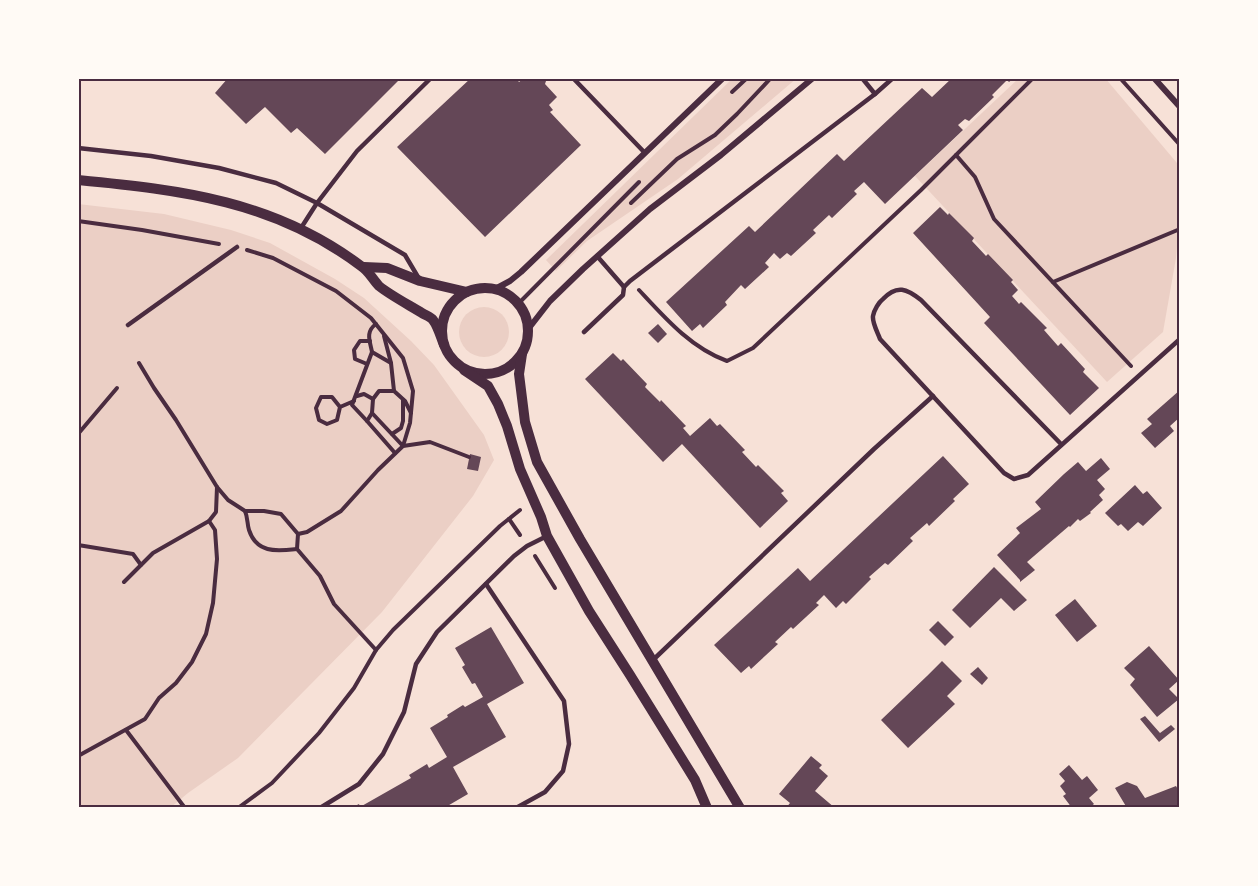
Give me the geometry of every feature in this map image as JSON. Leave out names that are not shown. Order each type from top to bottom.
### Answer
[{"type":"street","points":[[495,289],[521,273],[723,78]]},
{"type":"street","points":[[529,328],[550,301],[650,209],[721,155],[813,78]]},
{"type":"street","points":[[1154,78],[1180,107]]},
{"type":"street","points":[[78,180],[198,195],[257,211],[301,228],[364,267],[380,286],[433,319],[451,358],[488,386],[507,426],[520,469],[548,536],[589,611],[695,780],[707,808]]},
{"type":"street","points":[[364,267],[387,267],[420,281],[467,292]]},
{"type":"street","points":[[444,345],[443,320],[448,308],[467,292],[486,287],[508,294],[519,303],[526,315],[529,328],[528,342],[522,354],[511,366],[497,373],[480,375],[464,370]]},
{"type":"street","points":[[522,354],[519,374],[525,422],[537,462],[585,549],[740,808]]},
{"type":"lane","points":[[301,228],[316,203],[357,151],[431,78]]},
{"type":"lane","points":[[573,78],[645,153]]},
{"type":"lane","points":[[862,78],[875,94]]},
{"type":"lane","points":[[584,332],[623,295],[624,287],[630,281],[893,78]]},
{"type":"lane","points":[[78,148],[150,156],[219,168],[276,183],[316,203],[405,255],[420,281]]},
{"type":"lane","points":[[128,326],[237,247]]},
{"type":"lane","points":[[597,256],[624,287]]},
{"type":"lane","points":[[1061,444],[911,292],[901,289],[890,292],[879,302],[873,315],[880,339],[1004,473],[1014,478],[1028,475],[1180,339]]},
{"type":"lane","points":[[652,661],[874,449],[933,396]]},
{"type":"lane","points":[[320,808],[359,784],[383,754],[404,712],[416,664],[437,632],[514,556],[527,546],[548,536]]},
{"type":"lane","points":[[486,584],[564,701],[569,744],[563,771],[545,792],[516,808]]},
{"type":"path","points":[[728,96],[747,78]]},
{"type":"path","points":[[630,281],[682,335],[716,357],[727,361],[753,348],[921,190],[1033,78]]},
{"type":"path","points":[[1120,78],[1180,145]]},
{"type":"path","points":[[956,155],[975,177],[994,219],[1131,366],[1138,358]]},
{"type":"path","points":[[519,303],[646,174]]},
{"type":"path","points":[[78,221],[237,247],[273,258],[336,291],[371,318],[403,358],[413,392],[410,423],[403,446],[341,511],[307,532],[298,534]]},
{"type":"path","points":[[1053,282],[1180,229]]},
{"type":"path","points":[[376,324],[370,328],[368,334],[372,352],[352,405],[395,453]]},
{"type":"path","points":[[384,335],[391,363],[394,391],[411,413]]},
{"type":"path","points":[[367,364],[355,359],[354,350],[360,340],[370,340]]},
{"type":"path","points":[[372,352],[391,363]]},
{"type":"path","points":[[139,363],[217,487],[228,500],[245,512],[249,520],[249,529],[257,544],[267,550],[297,549]]},
{"type":"path","points":[[78,434],[117,388]]},
{"type":"path","points":[[367,421],[372,413],[373,399],[379,391],[394,391]]},
{"type":"path","points":[[340,407],[332,398],[321,397],[316,408],[319,420],[327,424],[337,420],[340,407],[364,394],[373,399]]},
{"type":"path","points":[[392,434],[401,428],[403,400]]},
{"type":"path","points":[[372,413],[403,446]]},
{"type":"path","points":[[403,446],[430,442],[469,457]]},
{"type":"path","points":[[124,582],[153,553],[209,521],[216,512],[217,487]]},
{"type":"path","points":[[238,808],[272,783],[319,733],[354,688],[376,650],[393,630],[521,509]]},
{"type":"path","points":[[245,512],[264,511],[281,514],[298,534],[297,549],[320,576],[334,604],[376,650]]},
{"type":"path","points":[[509,519],[556,590]]},
{"type":"path","points":[[78,756],[145,719],[159,698],[176,683],[192,662],[206,634],[213,603],[217,559],[215,530],[209,521]]},
{"type":"path","points":[[78,545],[133,554],[141,565]]},
{"type":"path","points":[[125,729],[185,808]]},
{"type":"shaded area","points":[[733,78],[797,78],[678,179],[587,241],[556,271],[546,260]]},
{"type":"shaded area","points":[[1019,78],[1105,78],[1177,163],[1180,176],[1180,214],[1176,258],[1163,332],[1107,382],[915,176]]},
{"type":"shaded area","points":[[78,204],[164,214],[231,230],[270,243],[335,279],[364,298],[434,365],[484,435],[494,460],[473,496],[382,612],[238,758],[170,808],[78,808]]},
{"type":"shaded area","points":[[484,307],[502,314],[509,332],[502,350],[484,357],[466,350],[459,332],[466,314]]},
{"type":"building","points":[[228,78],[401,78],[325,154],[297,128],[291,133],[265,107],[246,124],[215,93]]},
{"type":"building","points":[[471,78],[516,78],[519,82],[524,78],[544,78],[545,84],[557,97],[549,105],[553,110],[550,112],[581,145],[485,237],[397,147]]},
{"type":"building","points":[[952,78],[1014,78],[1009,82],[1007,80],[992,95],[994,97],[969,121],[965,119],[958,125],[963,130],[885,204],[864,182],[854,191],[857,194],[832,218],[829,215],[813,230],[816,233],[791,256],[787,253],[780,259],[774,253],[765,263],[769,267],[745,289],[741,285],[725,302],[727,305],[703,328],[700,324],[692,331],[666,302],[749,226],[755,232],[837,154],[844,161],[922,88],[932,97]]},
{"type":"building","points":[[940,207],[974,238],[972,241],[986,256],[988,254],[1013,280],[1011,282],[1018,290],[1012,296],[1047,328],[1044,330],[1058,346],[1061,343],[1085,369],[1083,372],[1099,388],[1070,415],[984,323],[990,317],[913,233]]},
{"type":"building","points":[[658,324],[667,334],[658,343],[648,333]]},
{"type":"building","points":[[613,353],[621,361],[623,359],[647,384],[645,387],[686,426],[683,428],[690,436],[710,418],[717,426],[720,424],[745,450],[742,452],[756,467],[758,465],[784,491],[781,493],[788,501],[760,528],[682,444],[663,462],[585,379]]},
{"type":"building","points":[[1180,390],[1180,417],[1170,426],[1174,431],[1155,448],[1141,433],[1152,424],[1147,419]]},
{"type":"building","points":[[470,454],[481,457],[478,471],[467,469]]},
{"type":"building","points":[[943,456],[969,484],[929,526],[927,523],[910,538],[913,541],[888,565],[885,563],[869,577],[871,579],[846,604],[843,601],[836,608],[824,595],[816,603],[819,605],[775,642],[778,644],[751,669],[749,666],[741,673],[714,645],[798,568],[810,581]]},
{"type":"building","points":[[1101,458],[1110,469],[1097,480],[1105,489],[1099,495],[1103,500],[1091,513],[1080,521],[1078,519],[1027,562],[1035,570],[1020,582],[997,555],[1020,533],[1016,528],[1041,509],[1035,502],[1064,474],[1078,462],[1086,471]]},
{"type":"building","points":[[1135,485],[1143,494],[1147,491],[1162,508],[1143,526],[1138,522],[1128,531],[1121,524],[1118,526],[1105,513]]},
{"type":"building","points":[[994,567],[1027,600],[1014,611],[1001,598],[970,628],[952,610]]},
{"type":"building","points":[[1075,599],[1097,626],[1077,642],[1055,615]]},
{"type":"building","points":[[938,621],[954,637],[945,646],[929,630]]},
{"type":"building","points":[[491,627],[524,683],[487,704],[506,737],[453,767],[468,794],[444,808],[351,808],[359,804],[360,807],[411,778],[409,775],[427,764],[429,768],[447,757],[430,728],[463,705],[465,707],[483,697],[462,667],[465,665],[455,648]]},
{"type":"building","points":[[1149,646],[1179,680],[1169,689],[1179,699],[1157,717],[1130,685],[1135,679],[1124,668]]},
{"type":"building","points":[[942,661],[962,681],[947,696],[955,704],[908,748],[881,720]]},
{"type":"building","points":[[978,667],[988,678],[982,685],[970,674]]},
{"type":"building","points":[[1145,716],[1160,733],[1171,725],[1175,729],[1159,742],[1140,719]]},
{"type":"building","points":[[811,756],[822,765],[819,768],[828,776],[815,791],[835,808],[786,808],[790,803],[779,794]]},
{"type":"building","points":[[1069,765],[1082,780],[1087,776],[1098,790],[1089,798],[1094,804],[1089,808],[1072,808],[1063,796],[1066,794],[1060,786],[1065,781],[1059,774]]},
{"type":"building","points":[[1127,782],[1137,786],[1145,798],[1176,786],[1180,793],[1180,808],[1127,808],[1115,788]]}]
